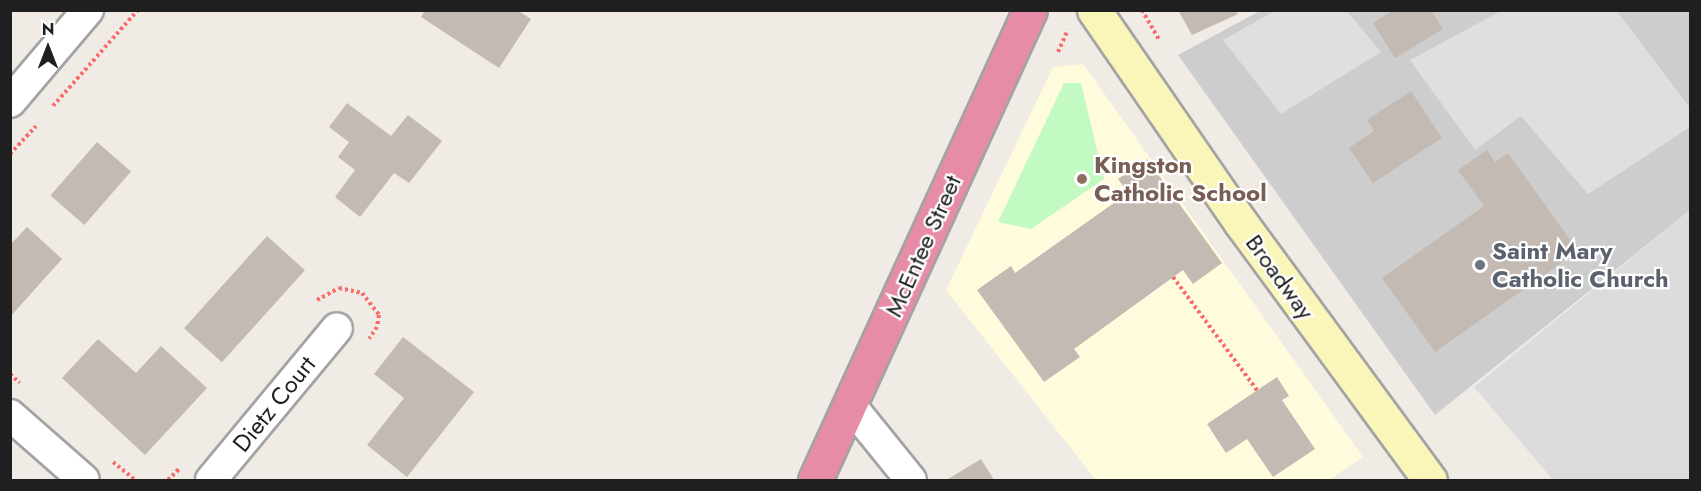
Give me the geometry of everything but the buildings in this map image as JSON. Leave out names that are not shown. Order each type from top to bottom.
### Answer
[{"type":"highway","name":"McEntee Street","points":[[815,480],[851,406],[1030,10]]},
{"type":"street","points":[[10,102],[88,10]]},
{"type":"street","name":"Broadway","points":[[1094,10],[1241,223],[1430,480]]},
{"type":"street","name":"Dietz Court","points":[[211,480],[337,328]]},
{"type":"street","points":[[851,406],[911,480]]},
{"type":"street","points":[[10,415],[84,480]]},
{"type":"path","points":[[50,109],[138,10]]},
{"type":"path","points":[[10,154],[42,118]]},
{"type":"path","points":[[1173,277],[1257,390]]},
{"type":"shaded area","points":[[1276,10],[1347,11],[1381,52],[1281,114],[1223,40]]},
{"type":"shaded area","points":[[1260,11],[1690,11],[1690,210],[1435,415],[1178,55]]},
{"type":"shaded area","points":[[1501,11],[1617,11],[1690,108],[1690,127],[1588,194],[1521,116],[1475,150],[1410,60]]},
{"type":"shaded area","name":"Kingston Catholic School","points":[[1083,64],[1363,457],[1329,480],[1096,480],[946,290],[1053,67]]},
{"type":"shaded area","points":[[1690,210],[1690,480],[1553,480],[1474,387]]},
{"type":"green space","points":[[1064,83],[1081,83],[1104,179],[1031,229],[998,222]]},
{"type":"place","name":"Kingston Catholic School","points":[[1082,179]]},
{"type":"place","name":"Saint Mary Catholic Church","points":[[1480,265]]}]
